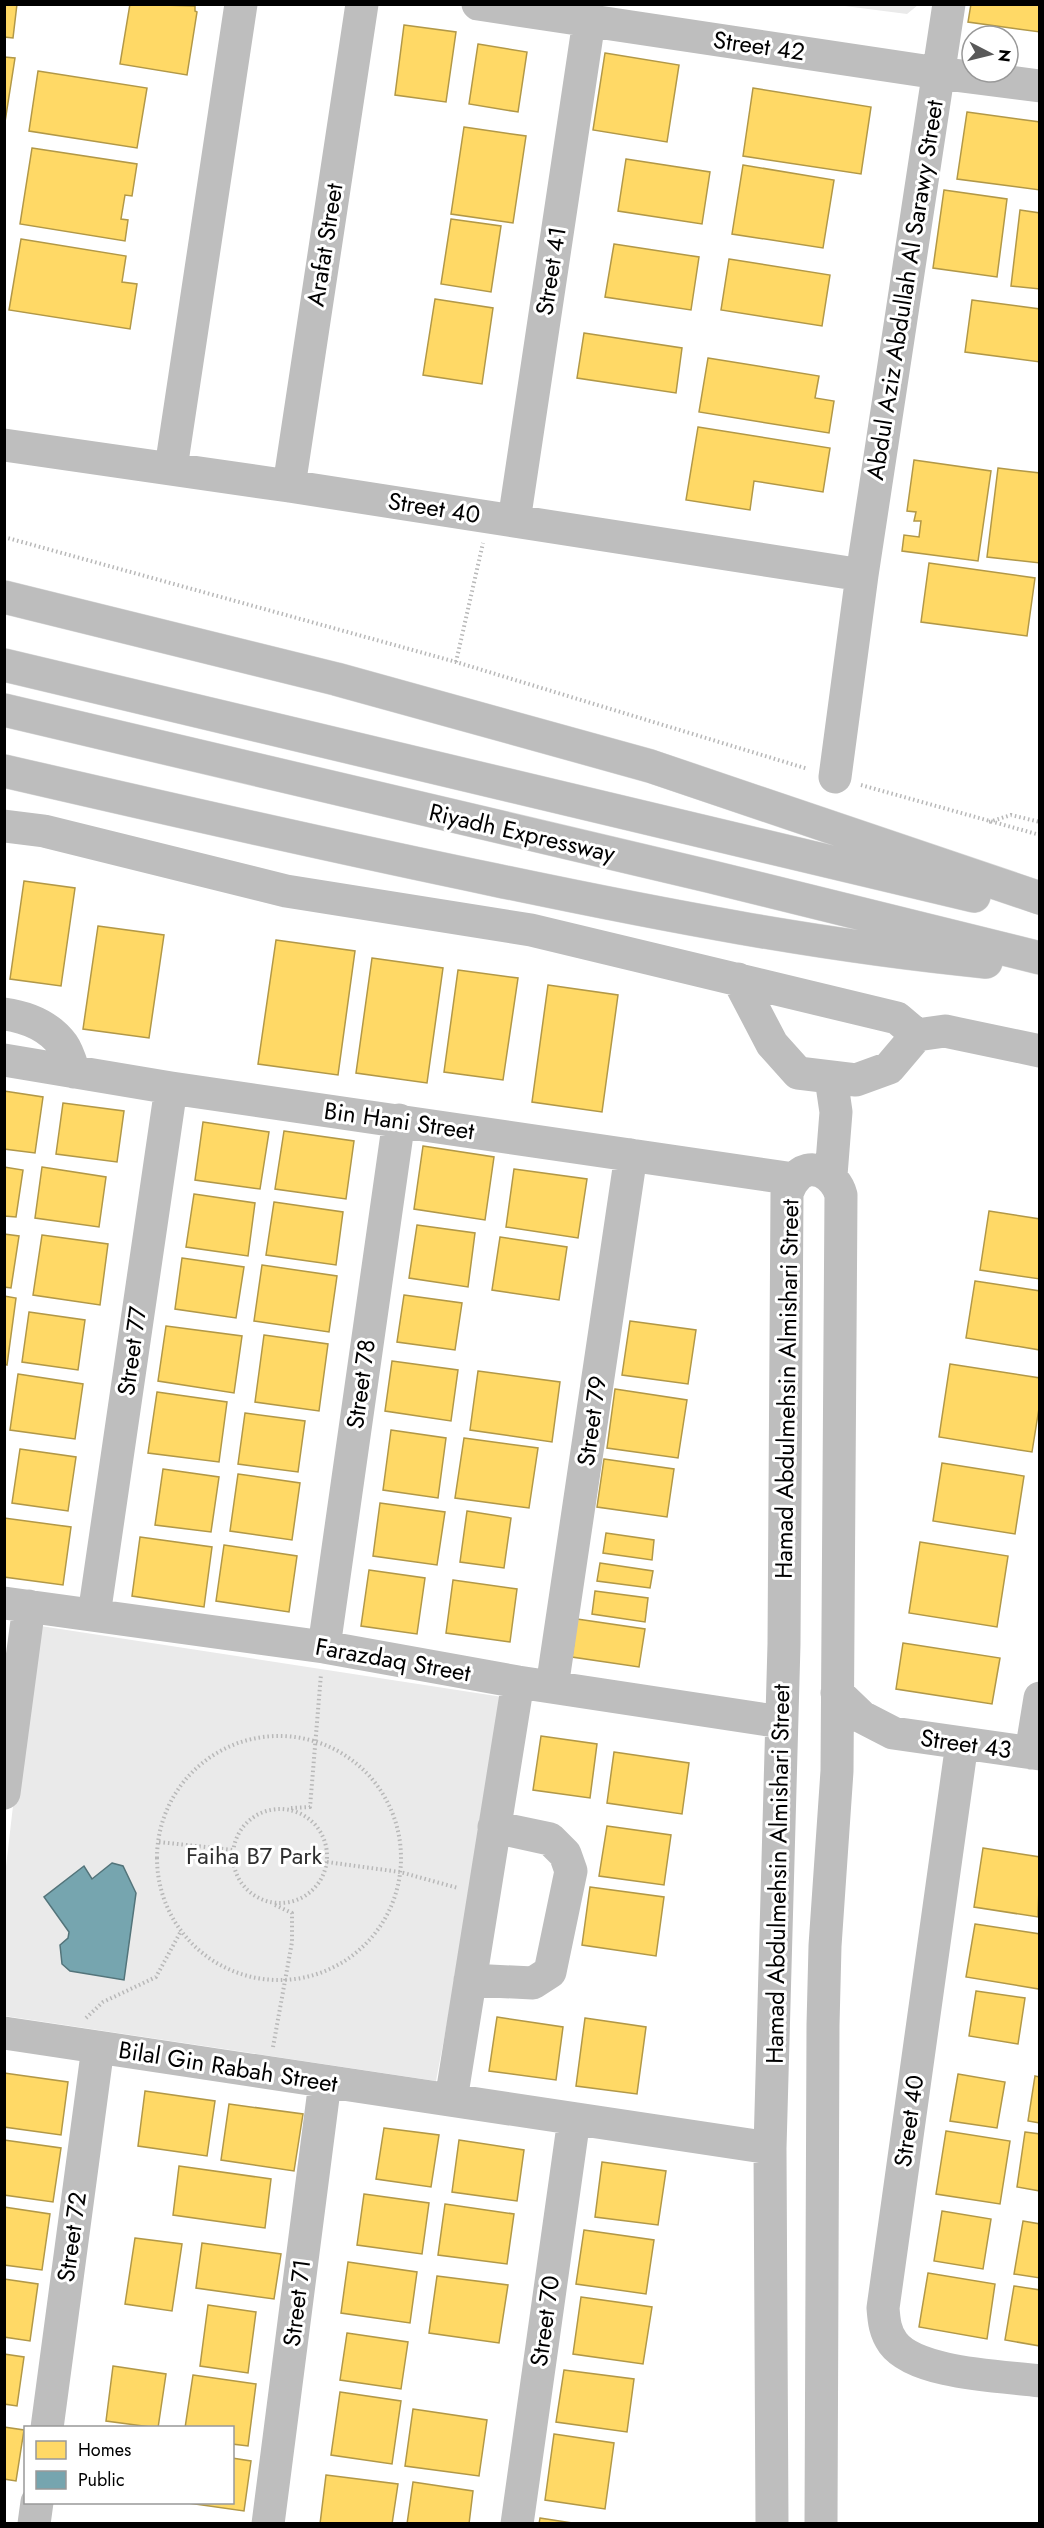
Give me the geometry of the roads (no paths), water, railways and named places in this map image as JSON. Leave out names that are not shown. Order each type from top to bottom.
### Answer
[{"type":"highway","points":[[4,597],[56,612],[336,679],[650,766],[1040,898]]},
{"type":"highway","points":[[4,606],[56,612]]},
{"type":"highway","name":"Riyadh Expressway","points":[[4,665],[1040,911]]},
{"type":"highway","name":"Riyadh Expressway","points":[[4,710],[685,871],[1040,958]]},
{"type":"highway","points":[[4,771],[296,838],[642,911],[922,956],[1040,967]]},
{"type":"street","points":[[171,468],[241,4]]},
{"type":"street","name":"Arafat Street","points":[[289,486],[362,4]]},
{"type":"street","name":"Street 42","points":[[478,4],[938,73],[1040,86]]},
{"type":"street","name":"Abdul Aziz Abdullah Al Sarawy Street","points":[[835,777],[862,575],[949,4]]},
{"type":"street","name":"Street 41","points":[[501,519],[589,21]]},
{"type":"street","name":"Street 40","points":[[4,445],[171,468],[862,575]]},
{"type":"street","points":[[4,826],[44,831],[286,891],[531,930],[897,1018],[917,1035]]},
{"type":"street","points":[[738,979],[772,1044],[798,1073],[856,1080],[889,1068],[917,1035],[945,1031],[1040,1051]]},
{"type":"street","points":[[4,1014],[22,1016],[45,1028],[64,1046],[74,1072]]},
{"type":"street","name":"Bin Hani Street","points":[[4,1060],[171,1088],[631,1155],[813,1175]]},
{"type":"street","points":[[813,1175],[836,1112],[831,1078]]},
{"type":"street","name":"Street 77","points":[[94,1615],[171,1088]]},
{"type":"street","name":"Street 78","points":[[324,1647],[399,1120]]},
{"type":"street","name":"Street 79","points":[[552,1688],[631,1155]]},
{"type":"street","name":"Hamad Abdulmehsin Almishari Street","points":[[772,2523],[771,2148],[782,1722],[787,1193],[813,1175],[839,1185],[842,1195],[837,1771],[825,1946],[821,2523]]},
{"type":"street","points":[[4,1793],[17,1605]]},
{"type":"street","name":"Farazdaq Street","points":[[17,1605],[324,1647],[552,1688],[782,1722]]},
{"type":"street","points":[[451,2100],[518,1682]]},
{"type":"street","name":"Street 43","points":[[837,1693],[862,1717],[893,1733],[1035,1754]]},
{"type":"street","points":[[1035,1754],[1040,1698]]},
{"type":"street","name":"Street 43","points":[[837,1771],[862,1748],[893,1733]]},
{"type":"street","name":"Street 40","points":[[962,1743],[883,2308],[885,2329],[894,2344],[909,2357],[930,2366],[1040,2381]]},
{"type":"street","points":[[470,1980],[533,1983],[550,1972],[571,1871],[565,1854],[550,1839],[494,1827]]},
{"type":"street","points":[[777,1949],[782,1958],[791,1965],[802,1967],[813,1964],[821,1956],[825,1946]]},
{"type":"street","points":[[774,2026],[779,2015],[787,2007],[798,2004],[810,2007],[819,2014],[824,2025]]},
{"type":"street","name":"Bilal Gin Rabah Street","points":[[4,2033],[771,2148]]},
{"type":"street","name":"Street 72","points":[[47,2426],[86,2046]]},
{"type":"street","name":"Street 71","points":[[268,2523],[326,2082]]},
{"type":"street","name":"Street 70","points":[[517,2523],[574,2119]]},
{"type":"street","points":[[34,2523],[37,2504]]},
{"type":"park label","name":"Faiha B7 Park","points":[[254,1856]]}]
